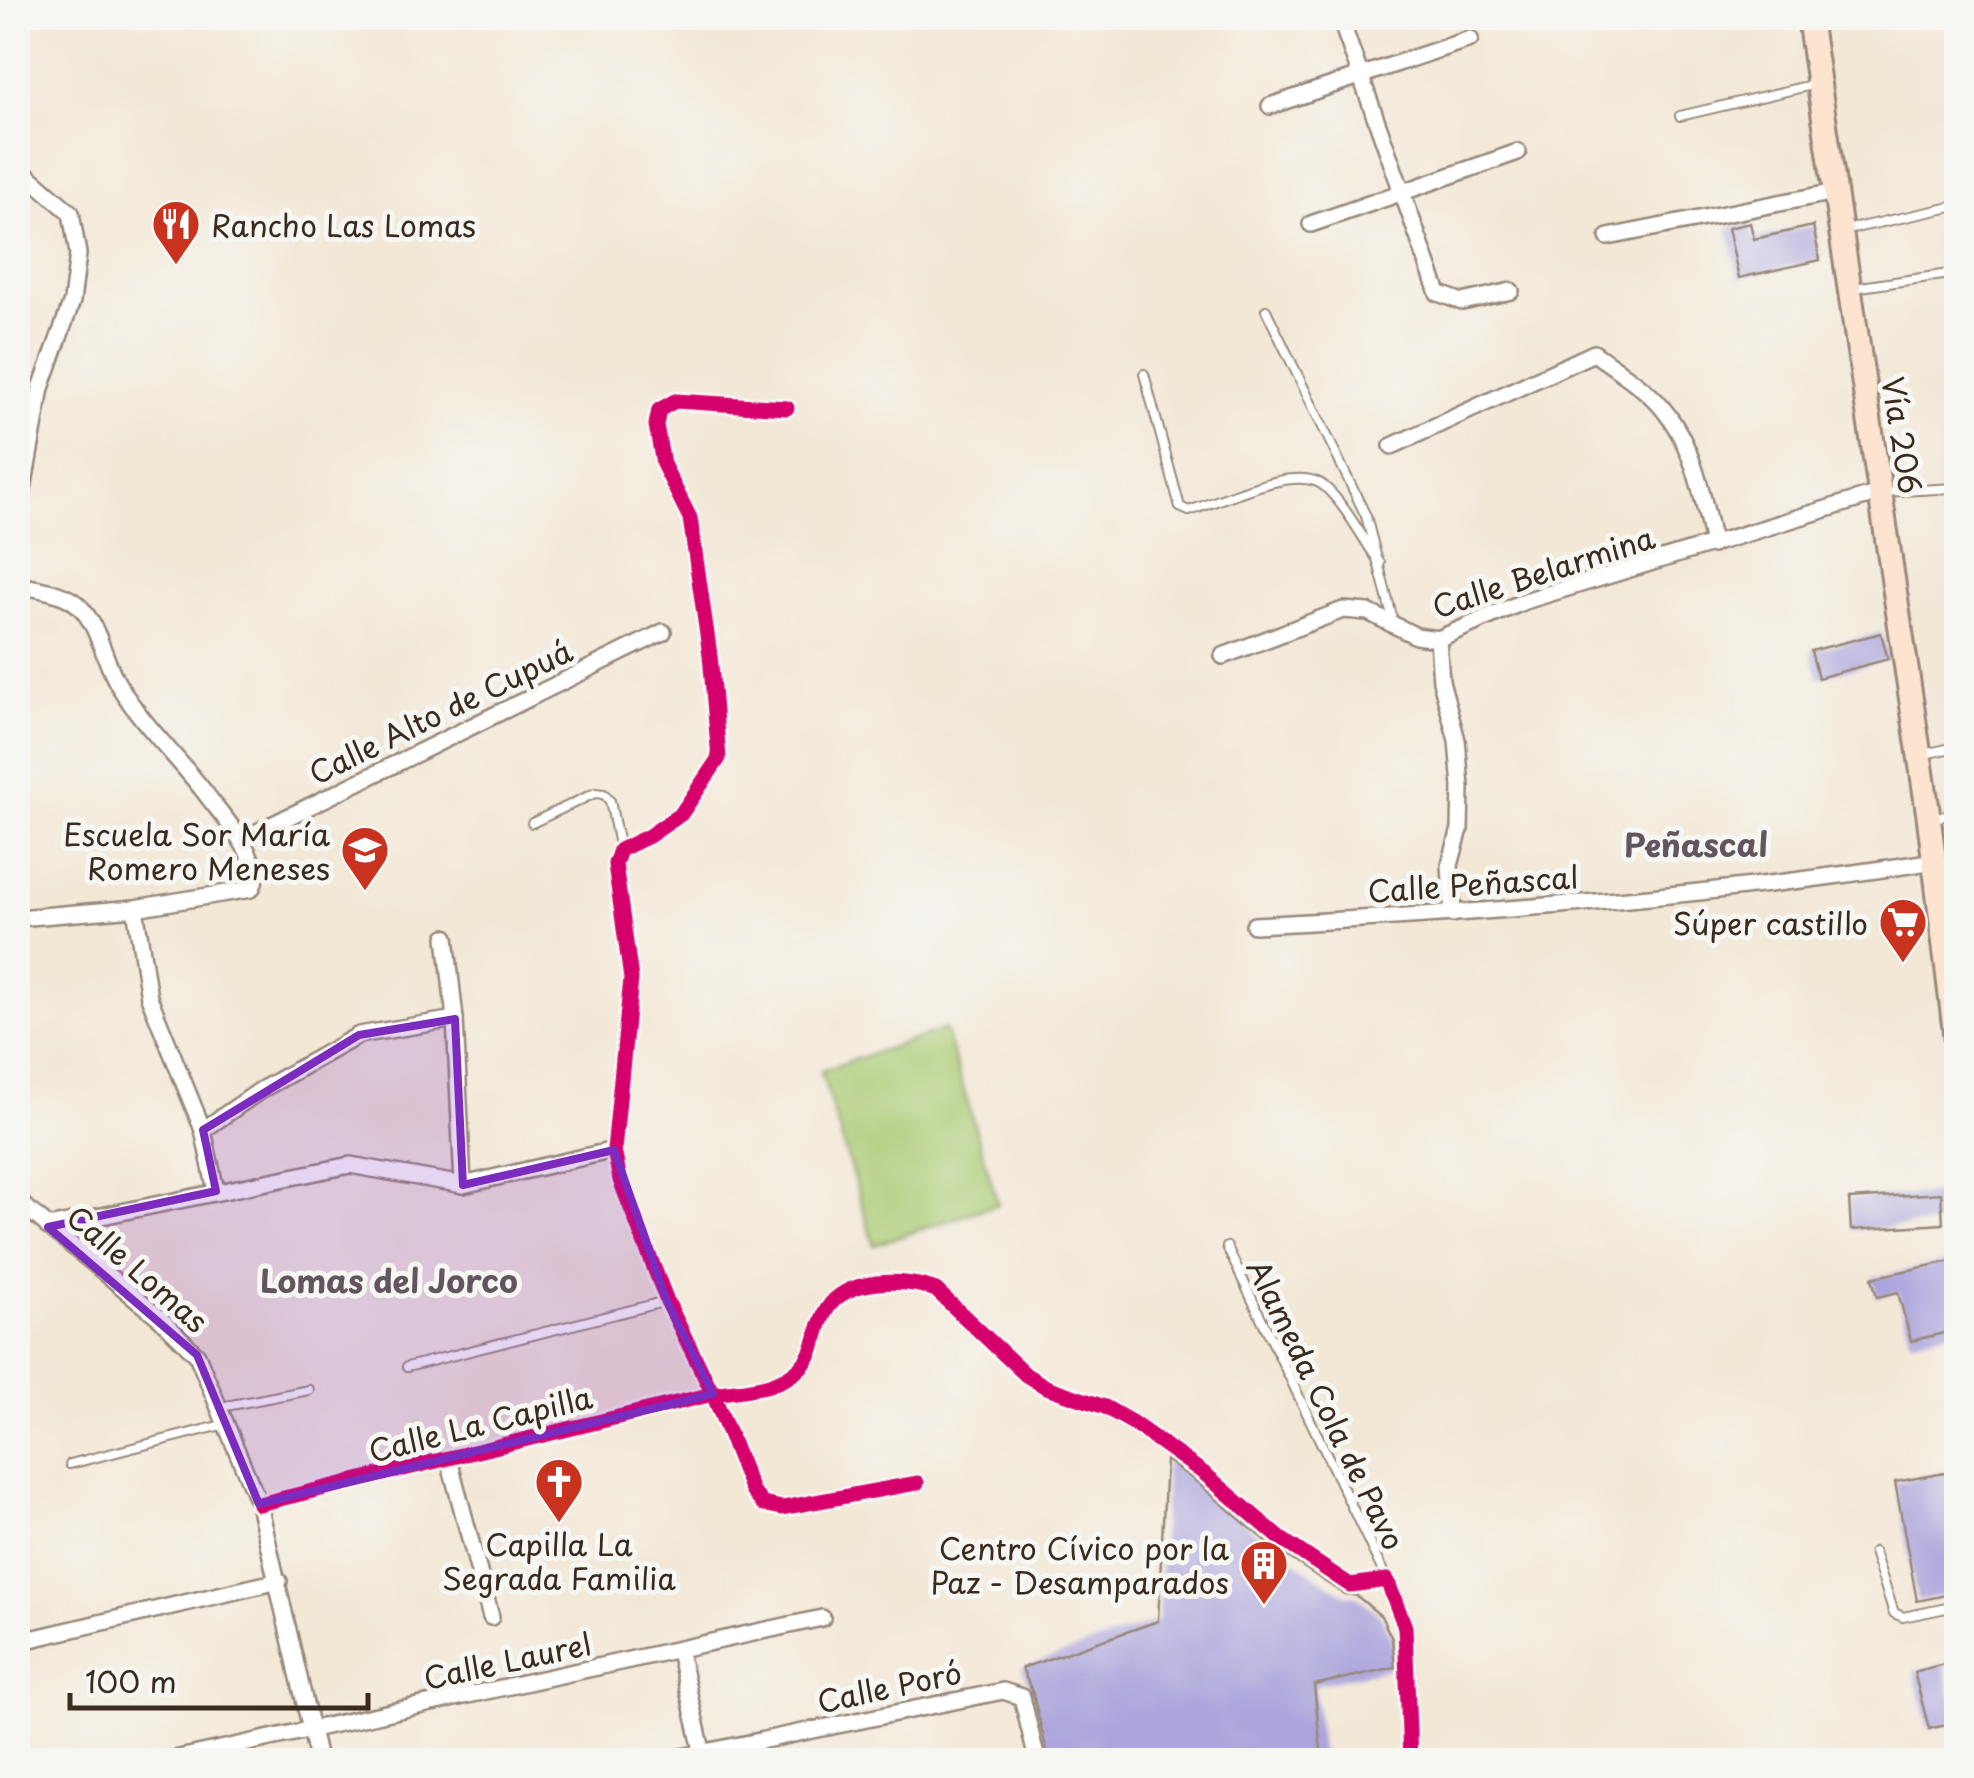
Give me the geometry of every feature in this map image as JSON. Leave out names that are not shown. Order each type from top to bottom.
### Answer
[{"type":"main road","name":"Vía 206","points":[[1808,18],[1935,861],[1950,936],[1956,1042]]},
{"type":"street","points":[[1340,18],[1438,293],[1462,302],[1511,290]]},
{"type":"street","points":[[1270,106],[1470,40]]},
{"type":"street","points":[[1311,224],[1518,152]]},
{"type":"street","points":[[18,167],[71,213],[78,254],[72,301],[41,388],[18,518]]},
{"type":"street","points":[[1608,237],[1835,192]]},
{"type":"street","points":[[1392,446],[1594,353],[1652,397],[1679,433],[1701,487],[1714,545]]},
{"type":"street","points":[[788,408],[675,401],[659,410],[656,425],[663,464],[690,518],[710,655],[719,758],[681,814],[620,850],[615,864],[631,980],[614,1150],[620,1180],[666,1300],[714,1394],[752,1490],[763,1504],[782,1508],[917,1483]]},
{"type":"street","name":"Calle Belarmina","points":[[1222,656],[1342,610],[1368,612],[1416,636],[1438,639],[1525,602],[1882,492]]},
{"type":"street","points":[[18,585],[54,593],[80,606],[117,683],[241,840],[257,880],[251,889],[135,908],[18,918]]},
{"type":"street","name":"Calle Alto de Cupuá","points":[[241,840],[662,632]]},
{"type":"street","points":[[1438,639],[1440,681],[1457,740],[1462,786],[1460,828],[1450,865],[1453,914]]},
{"type":"street","name":"Calle Peñascal","points":[[1254,925],[1453,914],[1827,878],[1935,861]]},
{"type":"street","points":[[135,908],[149,997],[204,1130],[216,1191]]},
{"type":"street","points":[[446,937],[455,1019],[463,1185]]},
{"type":"street","points":[[204,1130],[261,1090],[358,1035],[455,1019]]},
{"type":"street","points":[[48,1227],[350,1165],[463,1185],[614,1150]]},
{"type":"street","name":"Calle Lomas","points":[[18,1200],[161,1319],[197,1354],[260,1504],[318,1760]]},
{"type":"street","name":"Calle La Capilla","points":[[260,1504],[714,1394],[777,1384],[803,1365],[826,1310],[840,1293],[882,1284],[917,1283],[936,1290],[1026,1375],[1046,1388],[1105,1407],[1133,1423],[1205,1474],[1281,1538],[1350,1584],[1386,1580]]},
{"type":"street","points":[[450,1460],[491,1617]]},
{"type":"street","points":[[1386,1580],[1405,1627],[1410,1760]]},
{"type":"street","points":[[18,1642],[279,1581]]},
{"type":"street","name":"Calle Laurel","points":[[170,1760],[822,1618]]},
{"type":"street","points":[[667,1760],[703,1757],[679,1651]]},
{"type":"street","name":"Calle Poró","points":[[703,1757],[1003,1691],[1022,1697],[1037,1760]]},
{"type":"lane","points":[[1680,116],[1819,83]]},
{"type":"lane","points":[[1841,231],[1956,206]]},
{"type":"lane","points":[[1850,288],[1956,273]]},
{"type":"lane","points":[[1266,310],[1366,516],[1394,624]]},
{"type":"lane","points":[[1144,374],[1180,507],[1189,511],[1282,480],[1304,478],[1326,487],[1380,563]]},
{"type":"lane","points":[[1882,492],[1956,488]]},
{"type":"lane","points":[[1920,755],[1956,748]]},
{"type":"lane","points":[[532,823],[595,794],[604,794],[610,801],[620,850]]},
{"type":"lane","points":[[1929,819],[1956,813]]},
{"type":"lane","name":"Alameda Cola de Pavo","points":[[1227,1247],[1386,1580]]},
{"type":"lane","points":[[407,1367],[666,1300]]},
{"type":"lane","points":[[221,1407],[309,1390]]},
{"type":"lane","points":[[70,1464],[228,1424]]},
{"type":"lane","points":[[1874,1552],[1894,1612],[1904,1617],[1956,1606]]},
{"type":"highlighted area","points":[[455,1019],[463,1185],[614,1150],[667,1301],[713,1394],[259,1504],[197,1355],[48,1227],[216,1191],[203,1130],[359,1035]]},
{"type":"green space","points":[[945,1029],[998,1204],[874,1245],[821,1071]]},
{"type":"building","points":[[1750,223],[1754,239],[1813,226],[1820,260],[1739,278],[1728,228]]},
{"type":"building","points":[[1881,633],[1888,659],[1818,678],[1811,651]]},
{"type":"building","points":[[1941,1193],[1943,1224],[1851,1230],[1849,1199]]},
{"type":"building","points":[[1956,1260],[1956,1330],[1911,1341],[1898,1292],[1877,1297],[1872,1278]]},
{"type":"building","name":"Centro Cívico por la Paz - Desamparados","points":[[1166,1460],[1270,1545],[1344,1594],[1357,1596],[1381,1616],[1392,1639],[1395,1667],[1314,1685],[1322,1760],[1049,1760],[1033,1694],[1022,1668],[1158,1621]]},
{"type":"building","points":[[1956,1471],[1956,1593],[1917,1601],[1895,1482]]},
{"type":"building","points":[[1944,1664],[1956,1722],[1929,1729],[1914,1672]]},
{"type":"cycle path","points":[[787,408],[675,401],[659,410],[656,425],[663,464],[690,518],[710,655],[719,758],[681,814],[620,850],[615,864],[631,979],[614,1150],[620,1180],[667,1301],[713,1394],[752,1491],[763,1504],[782,1508],[917,1483]]},
{"type":"cycle path","points":[[259,1504],[713,1394],[772,1384],[793,1374],[807,1360],[827,1309],[848,1291],[877,1283],[923,1286],[936,1290],[1026,1375],[1046,1387],[1105,1407],[1133,1423],[1205,1474],[1281,1539],[1350,1585],[1387,1580],[1405,1627],[1410,1760]]},
{"type":"place","name":"Rancho Las Lomas","points":[[176,266]]},
{"type":"place","name":"Escuela Sor María Romero Meneses","points":[[365,892]]},
{"type":"place","name":"Súper castillo","points":[[1903,964]]},
{"type":"place","name":"Capilla La Segrada Familia","points":[[559,1524]]},
{"type":"place","name":"Centro Cívico por la Paz - Desamparados","points":[[1264,1606]]},
{"type":"district","name":"Peñascal","points":[[1696,844]]},
{"type":"district","name":"Lomas del Jorco","points":[[389,1280]]}]
